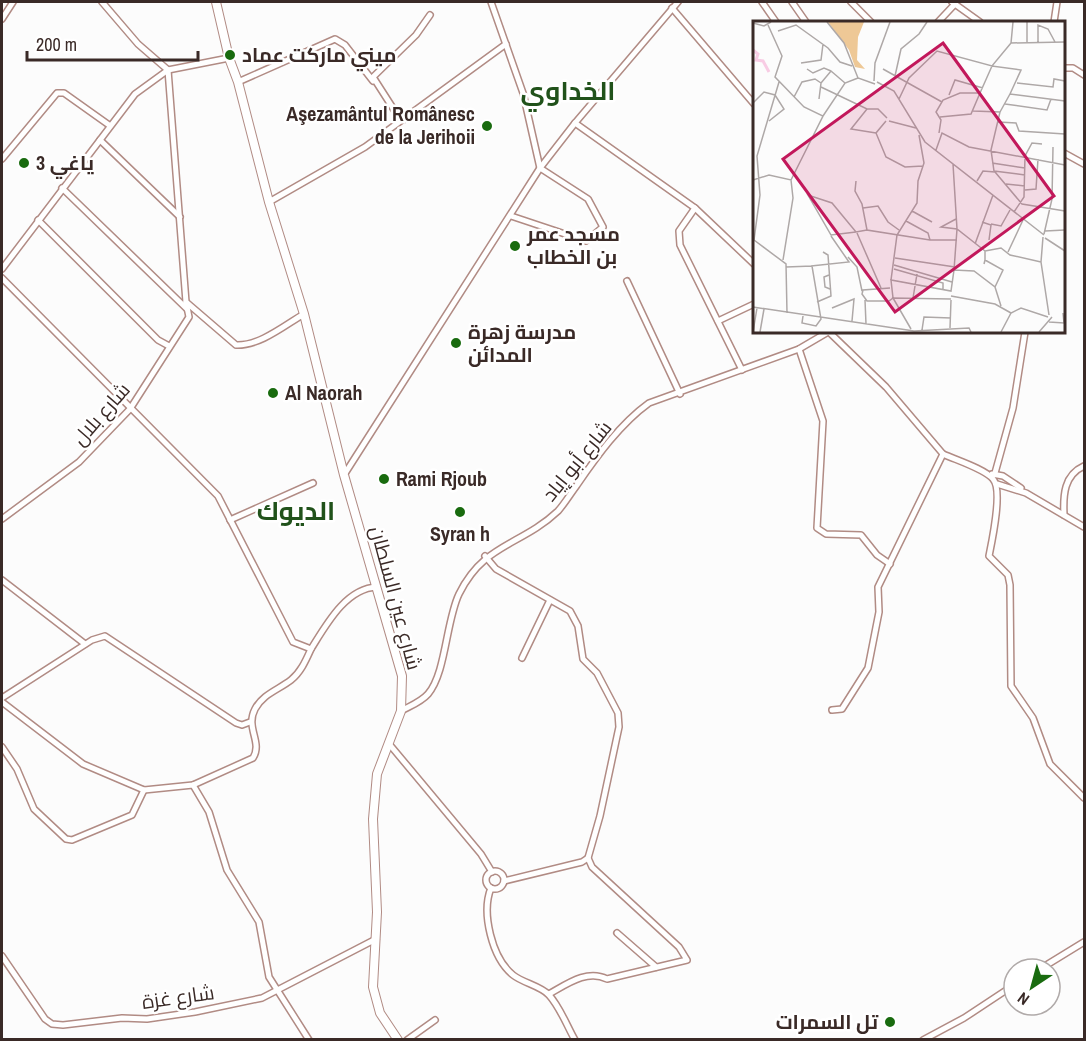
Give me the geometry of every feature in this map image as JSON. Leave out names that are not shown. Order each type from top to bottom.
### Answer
[{"type":"main road","name":"شارع عين السلطان","points":[[216,2],[269,202],[304,314],[344,475],[399,661],[404,695],[401,711],[390,745],[377,774],[374,790],[377,938],[373,972],[380,1013],[398,1040]]},
{"type":"street","points":[[2,19],[13,2]]},
{"type":"street","points":[[102,2],[138,44],[168,70],[187,305],[189,317],[199,313]]},
{"type":"street","points":[[491,2],[523,93],[540,168],[588,199],[603,227],[586,241],[511,216]]},
{"type":"street","points":[[344,475],[540,168],[575,123],[678,2]]},
{"type":"street","points":[[762,2],[775,21]]},
{"type":"street","points":[[792,2],[805,21]]},
{"type":"street","points":[[852,2],[870,21]]},
{"type":"street","points":[[1054,21],[1057,2]]},
{"type":"street","points":[[939,21],[954,3],[979,21]]},
{"type":"street","points":[[672,8],[753,103]]},
{"type":"street","points":[[373,81],[375,73],[416,35],[430,15]]},
{"type":"street","points":[[238,82],[335,39],[342,42],[365,70],[398,116],[405,119]]},
{"type":"street","points":[[269,202],[366,147],[506,45]]},
{"type":"street","points":[[2,269],[135,94],[168,70],[229,57]]},
{"type":"street","points":[[1065,68],[1072,68],[1084,75]]},
{"type":"street","points":[[365,70],[375,73]]},
{"type":"street","points":[[2,159],[57,93],[64,93],[110,125]]},
{"type":"street","points":[[575,123],[695,208],[753,263]]},
{"type":"street","points":[[100,140],[180,217]]},
{"type":"street","points":[[1065,154],[1084,164]]},
{"type":"street","points":[[62,188],[230,342],[240,345],[269,335],[304,314]]},
{"type":"street","points":[[695,208],[681,226],[678,236],[680,245],[742,370]]},
{"type":"street","points":[[38,220],[158,340],[169,346]]},
{"type":"street","points":[[2,278],[218,496],[290,638],[301,647],[311,649]]},
{"type":"street","points":[[627,281],[680,394]]},
{"type":"street","points":[[718,321],[753,304]]},
{"type":"street","name":"شارع بلال","points":[[2,519],[79,462],[130,409],[189,317]]},
{"type":"street","name":"شارع أبو إياد","points":[[401,711],[422,699],[432,688],[455,602],[472,570],[485,556],[532,530],[559,510],[606,447],[640,410],[649,403],[680,394],[799,349],[827,333]]},
{"type":"street","points":[[830,333],[885,387],[943,454],[986,474],[997,484],[1026,493]]},
{"type":"street","points":[[994,473],[1013,408],[1025,333]]},
{"type":"street","points":[[799,349],[823,421],[816,524],[826,534],[861,535],[878,555],[890,564]]},
{"type":"street","points":[[832,710],[842,709],[868,668],[879,612],[878,587],[943,454]]},
{"type":"street","points":[[1064,514],[1065,486],[1073,473],[1084,466]]},
{"type":"street","points":[[986,474],[994,473],[1009,480],[1026,493],[1084,527]]},
{"type":"street","points":[[230,520],[313,483]]},
{"type":"street","points":[[997,484],[998,494],[989,556],[1010,580],[1011,686],[1033,718],[1050,764],[1084,798]]},
{"type":"street","points":[[2,508],[8,513]]},
{"type":"street","points":[[485,556],[496,569],[574,616],[583,658],[597,673],[612,699],[620,720],[600,816],[588,858],[592,867],[679,947],[687,960],[607,979],[590,975],[549,994]]},
{"type":"street","points":[[2,580],[85,644]]},
{"type":"street","points":[[250,722],[236,723],[112,638],[98,637],[85,644],[2,700],[83,765],[144,790],[193,785],[253,758],[257,748],[250,722],[260,701],[295,676],[311,649],[352,596],[365,587],[377,587]]},
{"type":"street","points":[[522,658],[550,600]]},
{"type":"street","points":[[390,745],[481,854],[492,872]]},
{"type":"street","points":[[2,747],[17,769],[34,809],[66,839],[72,840],[132,815],[144,790]]},
{"type":"street","points":[[193,785],[209,812],[227,870],[259,922],[264,961],[277,988],[309,1040]]},
{"type":"street","points":[[504,880],[582,862],[588,858]]},
{"type":"street","points":[[492,872],[500,873],[504,880]]},
{"type":"street","points":[[491,888],[487,881],[492,872]]},
{"type":"street","points":[[491,888],[500,888],[504,880]]},
{"type":"street","points":[[491,888],[488,895],[489,918],[495,945],[502,962],[514,975],[549,994],[575,1040]]},
{"type":"street","points":[[617,933],[656,967]]},
{"type":"street","name":"شارع غزة","points":[[2,956],[45,1019],[56,1025],[122,1018],[147,1019],[262,998],[272,994],[277,988],[377,938]]},
{"type":"street","points":[[1060,957],[1084,942]]},
{"type":"street","points":[[923,1040],[1002,994]]},
{"type":"street","points":[[406,1040],[435,1020]]},
{"type":"place","name":"ميني ماركت عماد","points":[[230,55]]},
{"type":"place","name":"Aşezamântul Românesc de la Jerihoii","points":[[487,126]]},
{"type":"place","name":"ياغي 3","points":[[24,163]]},
{"type":"place","name":"مسجد عمر بن الخطاب","points":[[515,246]]},
{"type":"place","name":"مدرسة زهرة المدائن","points":[[456,343]]},
{"type":"place","name":"Al Naorah","points":[[273,393]]},
{"type":"place","name":"Rami Rjoub","points":[[384,479]]},
{"type":"place","name":"Syran h","points":[[460,512]]},
{"type":"place","name":"تل السمرات","points":[[890,1022]]},
{"type":"district","name":"الخداوي","points":[[568,91]]},
{"type":"district","name":"الديوك","points":[[296,511]]}]
